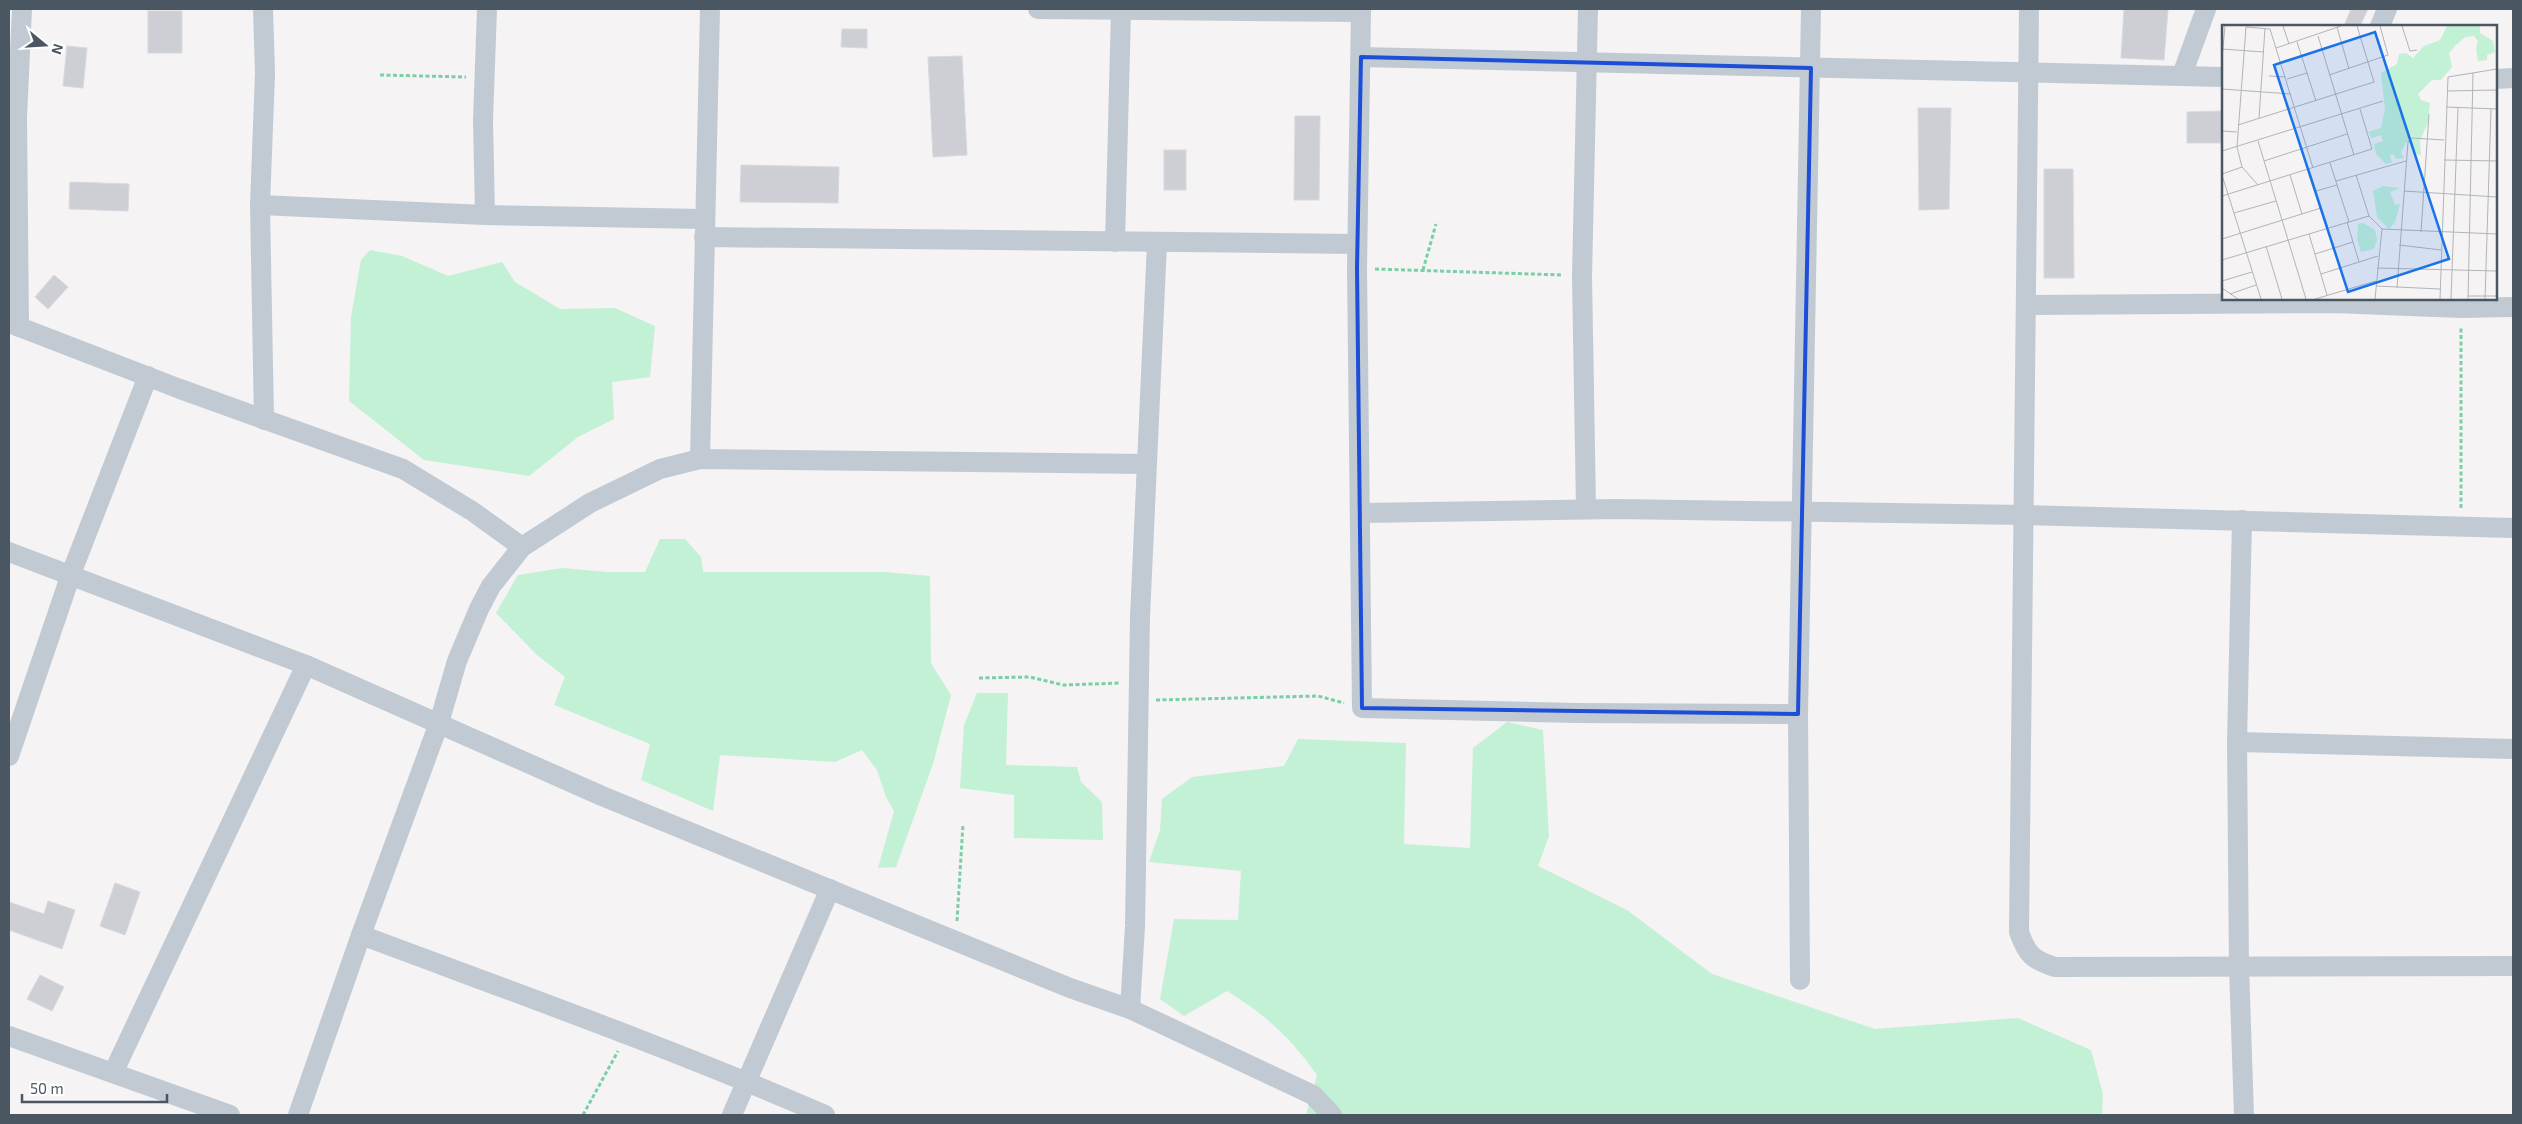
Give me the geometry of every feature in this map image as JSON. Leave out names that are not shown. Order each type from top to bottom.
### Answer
[{"type":"street","points":[[22,9],[13,116],[14,325],[264,420],[403,469],[472,511],[522,547]]},
{"type":"street","points":[[263,9],[265,73],[260,204],[264,420]]},
{"type":"street","points":[[485,215],[484,78],[486,9]]},
{"type":"street","points":[[700,459],[710,9],[723,9]]},
{"type":"street","points":[[1038,9],[1121,11],[1361,10],[1357,268],[1362,708],[1566,713],[1798,714]]},
{"type":"street","points":[[1586,509],[1582,276],[1588,9]]},
{"type":"street","points":[[1800,980],[1798,714],[1811,9]]},
{"type":"street","points":[[2029,9],[2019,932],[2024,948],[2036,961],[2055,968],[2513,966]]},
{"type":"street","points":[[2182,75],[2206,9]]},
{"type":"street","points":[[2380,25],[2387,9]]},
{"type":"street","points":[[1115,242],[1121,11]]},
{"type":"street","points":[[1361,57],[2222,76]]},
{"type":"street","points":[[2497,79],[2513,78]]},
{"type":"street","points":[[260,204],[704,228],[1115,242],[1357,244]]},
{"type":"street","points":[[1130,1008],[1135,926],[1138,691],[1145,464],[1157,243]]},
{"type":"street","points":[[2027,305],[2334,301],[2461,308],[2513,307]]},
{"type":"street","points":[[9,756],[71,574],[148,376]]},
{"type":"street","points":[[298,1115],[361,935],[439,723],[458,661],[479,609],[491,586],[522,547],[590,503],[626,484],[660,469],[700,459],[1145,464]]},
{"type":"street","points":[[1361,513],[1586,509],[2024,515],[2513,528]]},
{"type":"street","points":[[2242,520],[2237,742],[2239,968],[2244,1115]]},
{"type":"street","points":[[9,552],[71,574],[306,666],[602,796],[1070,988],[1130,1008],[1313,1095],[1332,1115]]},
{"type":"street","points":[[113,1073],[306,666]]},
{"type":"street","points":[[2237,742],[2513,750]]},
{"type":"street","points":[[732,1115],[830,889]]},
{"type":"street","points":[[361,935],[746,1081],[825,1115]]},
{"type":"street","points":[[9,1036],[230,1115]]},
{"type":"path","points":[[380,75],[484,78]]},
{"type":"path","points":[[1423,270],[1436,224]]},
{"type":"path","points":[[1357,268],[1582,276]]},
{"type":"path","points":[[2461,308],[2461,527]]},
{"type":"path","points":[[979,678],[1030,677],[1062,685],[1138,691],[1318,696],[1362,708]]},
{"type":"path","points":[[956,942],[963,824]]},
{"type":"path","points":[[583,1115],[627,1035]]},
{"type":"highlighted area","points":[[1361,57],[1811,68],[1798,714],[1362,708],[1357,268]]},
{"type":"green space","points":[[370,250],[402,256],[448,276],[502,262],[515,282],[560,309],[615,308],[655,326],[650,377],[612,382],[614,419],[578,437],[529,476],[424,460],[349,401],[351,317],[361,260]]},
{"type":"green space","points":[[660,539],[685,539],[701,557],[703,572],[884,572],[930,576],[931,663],[951,695],[933,764],[896,867],[878,868],[894,811],[886,797],[877,770],[862,750],[835,762],[720,755],[713,811],[641,780],[650,744],[554,705],[565,677],[537,655],[496,613],[518,575],[562,568],[607,572],[645,572]]},
{"type":"green space","points":[[977,693],[1008,693],[1006,765],[1077,767],[1081,782],[1102,802],[1103,840],[1014,838],[1014,795],[960,788],[964,725]]},
{"type":"green space","points":[[1507,722],[1543,730],[1549,836],[1538,866],[1627,910],[1712,974],[1875,1029],[2018,1018],[2091,1050],[2103,1094],[2102,1115],[1306,1115],[1317,1075],[1287,1038],[1254,1009],[1227,991],[1184,1016],[1160,999],[1174,919],[1238,920],[1241,871],[1149,862],[1160,830],[1162,799],[1192,777],[1284,766],[1298,739],[1406,743],[1404,844],[1470,848],[1473,748]]},
{"type":"building","points":[[2124,9],[2168,9],[2164,60],[2121,58]]},
{"type":"building","points":[[2351,9],[2368,9],[2360,25],[2344,25]]},
{"type":"building","points":[[148,11],[182,11],[182,53],[148,53]]},
{"type":"building","points":[[842,29],[867,29],[867,48],[841,47]]},
{"type":"building","points":[[67,46],[87,48],[83,88],[63,86]]},
{"type":"building","points":[[962,56],[967,155],[933,157],[928,57]]},
{"type":"building","points":[[1918,108],[1951,108],[1949,209],[1919,210]]},
{"type":"building","points":[[2222,111],[2222,143],[2187,143],[2187,112]]},
{"type":"building","points":[[1295,116],[1320,116],[1319,200],[1294,200]]},
{"type":"building","points":[[1164,150],[1186,150],[1186,190],[1164,190]]},
{"type":"building","points":[[741,165],[839,167],[838,203],[740,202]]},
{"type":"building","points":[[2044,169],[2073,169],[2074,278],[2044,278]]},
{"type":"building","points":[[70,182],[129,184],[128,211],[69,209]]},
{"type":"building","points":[[54,275],[68,287],[48,309],[35,297]]},
{"type":"building","points":[[115,883],[140,892],[125,935],[100,926]]},
{"type":"building","points":[[48,901],[75,910],[62,949],[9,930],[9,902],[44,914]]},
{"type":"building","points":[[40,975],[64,987],[52,1011],[27,999]]}]
